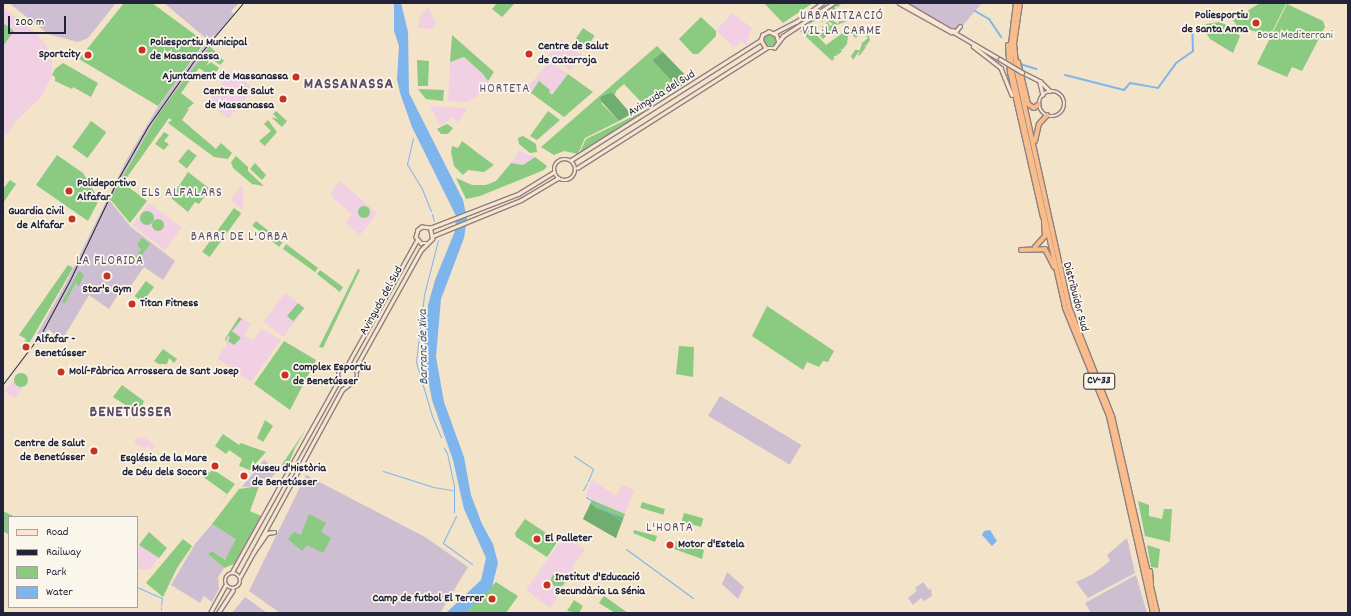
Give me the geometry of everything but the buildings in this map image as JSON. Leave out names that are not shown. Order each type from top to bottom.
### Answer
[{"type":"highway","name":"Distribuïdor Sud","points":[[1016,3],[1014,44],[1017,72],[1073,321],[1112,416],[1158,613]]},
{"type":"highway","name":"Distribuïdor Sud","points":[[1020,3],[1010,44],[1012,72],[1065,308],[1109,416],[1153,613]]},
{"type":"highway","points":[[1015,23],[1016,52],[1026,99],[1031,107],[1035,108],[1039,104]]},
{"type":"highway","points":[[1015,23],[1008,44],[1008,65],[1068,323],[1090,370]]},
{"type":"highway","points":[[1012,95],[1025,137]]},
{"type":"highway","points":[[1036,152],[1037,128],[1047,115]]},
{"type":"highway","points":[[1031,248],[1044,239],[1044,220]]},
{"type":"highway","points":[[1023,244],[1031,248]]},
{"type":"highway","points":[[1021,250],[1042,248],[1049,254],[1056,274]]},
{"type":"highway","points":[[1150,571],[1152,590],[1158,613]]},
{"type":"main road","points":[[822,3],[796,22],[774,33],[765,34],[761,40],[766,48],[774,48],[778,41],[833,3]]},
{"type":"main road","points":[[899,3],[975,45]]},
{"type":"main road","points":[[904,3],[1035,79],[1051,91],[1061,95],[1064,107],[1056,115],[1047,115],[1039,104],[1043,95],[1042,85],[1035,79]]},
{"type":"main road","points":[[944,26],[955,31],[960,26]]},
{"type":"main road","points":[[774,33],[778,41]]},
{"type":"main road","name":"Avinguda del Sud","points":[[571,160],[761,40]]},
{"type":"main road","points":[[964,40],[998,64],[1012,95]]},
{"type":"main road","name":"Avinguda del Sud","points":[[577,168],[766,48]]},
{"type":"main road","points":[[1043,95],[1051,91]]},
{"type":"main road","points":[[554,172],[558,178],[569,181],[575,176],[577,168],[571,160],[559,160],[554,172],[518,194],[430,228],[420,228],[416,232],[417,240],[426,243],[433,236],[450,228],[521,200],[558,178]]},
{"type":"main road","points":[[430,228],[433,236]]},
{"type":"main road","name":"Avinguda del Sud","points":[[348,364],[417,240]]},
{"type":"main road","name":"Avinguda del Sud","points":[[357,370],[358,363],[426,243]]},
{"type":"main road","points":[[210,613],[225,585],[224,578],[232,572],[339,380],[338,370],[348,364],[357,370],[357,380],[342,390],[250,556],[240,577],[240,585],[233,589],[218,613]]},
{"type":"main road","points":[[339,380],[348,385]]},
{"type":"main road","points":[[250,556],[269,532],[274,534]]},
{"type":"main road","points":[[232,572],[240,577]]},
{"type":"main road","points":[[225,585],[233,589]]},
{"type":"shaded area","points":[[9,3],[116,3],[88,38],[78,42],[48,34]]},
{"type":"shaded area","points":[[164,3],[239,3],[231,11],[234,15],[208,45],[210,46],[159,113],[109,200],[131,227],[175,261],[163,280],[144,267],[128,290],[117,296],[109,309],[89,295],[62,340],[48,329],[38,345],[33,341],[65,285],[127,159],[159,105],[208,40]]},
{"type":"shaded area","points":[[906,3],[982,3],[957,32]]},
{"type":"shaded area","points":[[3,7],[38,35],[47,46],[52,62],[52,76],[41,97],[14,123],[8,134],[3,136]]},
{"type":"shaded area","points":[[428,7],[436,23],[431,29],[418,28],[420,17]]},
{"type":"shaded area","points":[[731,12],[752,28],[746,46],[741,41],[734,48],[716,30],[730,16]]},
{"type":"shaded area","points":[[561,39],[582,54],[570,70],[549,55]]},
{"type":"shaded area","points":[[463,57],[482,73],[488,81],[475,98],[467,102],[448,101],[450,62]]},
{"type":"shaded area","points":[[550,61],[568,74],[552,95],[542,101],[526,89]]},
{"type":"shaded area","points":[[232,69],[253,89],[228,119],[208,102]]},
{"type":"shaded area","points":[[430,106],[466,108],[467,110],[458,122],[451,117],[441,127]]},
{"type":"shaded area","points":[[520,150],[529,156],[535,156],[523,165],[511,163]]},
{"type":"shaded area","points":[[340,181],[377,213],[360,235],[345,223],[352,214],[331,196],[331,192]]},
{"type":"shaded area","points":[[241,186],[243,187],[243,210],[230,200]]},
{"type":"shaded area","points":[[149,203],[182,228],[165,250],[132,225]]},
{"type":"shaded area","points":[[285,293],[305,308],[283,337],[263,322]]},
{"type":"shaded area","points":[[239,317],[251,324],[244,335],[253,341],[261,329],[281,340],[251,382],[217,358],[227,344],[225,339]]},
{"type":"shaded area","points":[[13,381],[23,388],[15,398],[4,391]]},
{"type":"shaded area","points":[[720,396],[801,445],[790,465],[708,416]]},
{"type":"shaded area","points":[[137,437],[141,439],[143,437],[155,445],[152,450],[147,446],[145,449],[134,442]]},
{"type":"shaded area","points":[[264,460],[268,463],[266,465],[276,472],[265,486],[242,487]]},
{"type":"shaded area","points":[[306,475],[425,537],[468,567],[440,613],[280,613],[249,591]]},
{"type":"shaded area","points":[[592,480],[616,496],[622,485],[634,490],[625,514],[586,496]]},
{"type":"shaded area","points":[[212,524],[237,539],[225,560],[212,551],[208,554],[224,568],[218,577],[219,589],[212,602],[204,596],[200,603],[171,585],[195,544]]},
{"type":"shaded area","points":[[565,535],[585,550],[572,567],[575,570],[550,608],[526,590]]},
{"type":"shaded area","points":[[1127,538],[1135,573],[1088,598],[1076,582],[1093,574],[1110,561],[1107,555]]},
{"type":"shaded area","points":[[139,545],[159,558],[149,570],[138,569]]},
{"type":"shaded area","points":[[727,572],[744,587],[738,599],[722,584]]},
{"type":"shaded area","points":[[1136,575],[1147,613],[1091,613],[1085,603]]},
{"type":"shaded area","points":[[923,582],[929,590],[931,588],[932,596],[924,601],[921,598],[913,605],[908,598],[917,591],[915,588]]},
{"type":"shaded area","points":[[245,597],[267,613],[232,613]]},
{"type":"green space","name":"Poliesportiu Municipal de Massanassa","points":[[124,3],[152,3],[205,42],[158,106],[79,59]]},
{"type":"green space","points":[[497,3],[514,4],[502,17],[492,9]]},
{"type":"green space","points":[[764,3],[813,3],[783,23]]},
{"type":"green space","points":[[835,3],[842,3],[838,7],[834,6],[836,9],[832,10],[835,14],[828,10],[823,13],[823,23],[820,18],[809,24],[810,21]]},
{"type":"green space","name":"Poliesportiu de Santa Anna","points":[[1260,3],[1286,4],[1270,36],[1237,26],[1233,20]]},
{"type":"green space","name":"Bosc Mediterrani","points":[[1287,4],[1323,21],[1325,27],[1302,71],[1292,67],[1287,77],[1257,64]]},
{"type":"green space","points":[[701,17],[716,31],[716,36],[698,54],[693,54],[679,39]]},
{"type":"green space","points":[[831,19],[838,24],[839,21],[847,21],[834,26],[834,29],[823,39],[819,35],[824,31],[821,27],[823,26],[825,30],[828,27],[826,23],[828,22],[830,26],[833,24],[828,21]]},
{"type":"green space","points":[[1219,22],[1227,25],[1240,36],[1233,53],[1210,39],[1205,31],[1206,24]]},
{"type":"green space","points":[[5,24],[14,31],[3,46],[3,26]]},
{"type":"green space","points":[[808,26],[826,45],[848,29],[860,26],[863,28],[856,38],[852,35],[848,36],[847,44],[842,50],[839,48],[842,51],[838,55],[836,53],[837,56],[834,56],[834,60],[831,59],[833,62],[800,31]]},
{"type":"green space","points":[[583,28],[595,36],[585,50],[573,42]]},
{"type":"green space","points":[[868,33],[870,40],[866,46],[863,45],[866,47],[858,56],[862,43],[868,38],[866,36]]},
{"type":"green space","points":[[768,34],[772,34],[776,40],[772,46],[768,46],[764,42],[764,38]]},
{"type":"green space","points":[[452,35],[494,72],[488,81],[482,73],[464,57],[450,62]]},
{"type":"green space","points":[[210,46],[224,61],[220,65],[207,56],[206,59],[209,61],[206,66],[211,62],[219,68],[212,77],[199,68],[181,93],[194,103],[187,109],[189,109],[182,120],[216,149],[221,143],[232,153],[228,159],[214,157],[168,123],[172,120],[169,118],[123,183],[147,201],[130,223],[110,199],[159,113]]},
{"type":"green space","points":[[657,46],[663,52],[652,60],[678,88],[646,107],[624,84],[616,91],[615,95],[612,92],[600,97],[602,104],[619,121],[585,138],[578,154],[564,151],[554,155],[541,147]]},
{"type":"green space","points":[[855,50],[860,50],[853,60],[851,56]]},
{"type":"green space","points":[[663,52],[690,80],[678,88],[652,60]]},
{"type":"green space","points":[[417,60],[429,61],[428,86],[418,86]]},
{"type":"green space","points":[[63,63],[98,83],[91,97],[73,87],[72,89],[55,81],[55,77],[52,75],[55,69]]},
{"type":"green space","points":[[568,74],[593,92],[564,117],[531,93],[539,81],[550,90],[549,92],[552,95]]},
{"type":"green space","points":[[418,89],[444,90],[443,101],[426,99]]},
{"type":"green space","points":[[612,92],[631,114],[619,121],[601,101],[600,97]]},
{"type":"green space","points":[[648,109],[581,152],[580,152],[586,139]]},
{"type":"green space","points":[[276,111],[287,121],[282,127],[271,117],[278,119],[273,114]]},
{"type":"green space","points":[[548,111],[560,120],[537,140],[530,136]]},
{"type":"green space","points":[[268,120],[277,132],[265,146],[259,141],[271,131],[264,124]]},
{"type":"green space","points":[[91,121],[106,132],[88,158],[72,147]]},
{"type":"green space","points":[[447,124],[453,128],[448,134],[441,134],[437,129]]},
{"type":"green space","points":[[164,132],[169,135],[164,141],[169,144],[164,150],[155,144]]},
{"type":"green space","points":[[523,136],[536,144],[537,152],[530,153],[519,144],[518,138]]},
{"type":"green space","points":[[462,141],[494,165],[484,172],[468,170],[463,175],[454,166],[451,152],[452,146],[458,148]]},
{"type":"green space","points":[[188,149],[197,156],[187,168],[178,162]]},
{"type":"green space","name":"Polideportivo Alfafar","points":[[57,155],[83,173],[99,200],[88,221],[36,185]]},
{"type":"green space","points":[[236,156],[248,167],[248,171],[264,186],[252,184],[233,168],[231,162]]},
{"type":"green space","points":[[535,157],[547,166],[544,170],[480,196],[466,199],[456,178],[472,185],[486,185],[496,181],[511,163],[523,165]]},
{"type":"green space","points":[[255,163],[266,175],[262,180],[250,169]]},
{"type":"green space","points":[[188,172],[210,189],[199,204],[195,202],[188,212],[171,198]]},
{"type":"green space","points":[[10,180],[16,184],[3,203],[3,189]]},
{"type":"green space","points":[[364,206],[368,208],[370,212],[368,216],[364,218],[360,216],[358,212],[360,208]]},
{"type":"green space","points":[[234,208],[241,213],[210,257],[202,252]]},
{"type":"green space","points":[[144,211],[150,211],[154,215],[154,221],[150,225],[144,225],[140,221],[140,215]]},
{"type":"green space","points":[[156,219],[160,219],[164,225],[160,231],[156,231],[152,227],[152,223]]},
{"type":"green space","points":[[256,221],[283,242],[279,247],[252,226]]},
{"type":"green space","points":[[142,238],[150,244],[138,260],[135,258],[141,249],[137,245]]},
{"type":"green space","points":[[286,244],[318,268],[315,272],[283,249]]},
{"type":"green space","points":[[68,265],[73,268],[24,352],[20,349],[26,339],[19,335]]},
{"type":"green space","points":[[358,269],[360,270],[323,348],[319,347]]},
{"type":"green space","points":[[320,270],[343,287],[340,292],[317,274]]},
{"type":"green space","points":[[79,271],[84,275],[79,286],[76,284],[80,275],[65,303],[62,302]]},
{"type":"green space","points":[[146,281],[154,287],[143,302],[135,296]]},
{"type":"green space","points":[[298,303],[304,308],[293,321],[287,316]]},
{"type":"green space","points":[[767,306],[834,351],[828,362],[823,361],[819,367],[807,362],[803,370],[752,336]]},
{"type":"green space","points":[[239,317],[242,319],[232,331],[241,338],[234,345],[228,341],[230,337],[228,336],[226,341],[225,339]]},
{"type":"green space","name":"Complex Esportiu de Benetússer","points":[[284,341],[316,360],[290,410],[254,384]]},
{"type":"green space","points":[[679,346],[694,347],[693,377],[676,374]]},
{"type":"green space","points":[[163,349],[177,359],[174,363],[169,358],[167,364],[159,364],[154,361]]},
{"type":"green space","points":[[21,373],[26,375],[28,380],[26,385],[21,387],[16,385],[14,380],[16,375]]},
{"type":"green space","points":[[122,385],[144,401],[139,414],[113,397]]},
{"type":"green space","points":[[265,420],[273,426],[263,442],[257,438]]},
{"type":"green space","points":[[306,429],[295,448],[285,473],[279,469]]},
{"type":"green space","points":[[223,434],[239,445],[241,443],[266,452],[250,470],[239,466],[242,459],[229,450],[226,454],[215,446]]},
{"type":"green space","points":[[212,469],[235,484],[215,510],[227,494],[202,476],[206,470],[210,473]]},
{"type":"green space","points":[[259,486],[250,511],[261,516],[234,564],[224,568],[208,554],[212,551],[225,560],[236,539],[212,524],[239,489]]},
{"type":"green space","points":[[592,500],[625,514],[616,538],[583,519]]},
{"type":"green space","points":[[1138,501],[1149,505],[1149,516],[1162,519],[1164,509],[1172,509],[1170,542],[1145,536]]},
{"type":"green space","points":[[642,502],[665,509],[663,515],[640,508]]},
{"type":"green space","points":[[591,503],[596,508],[623,518],[616,538],[583,519]]},
{"type":"green space","points":[[3,511],[13,516],[8,516],[8,534],[3,531]]},
{"type":"green space","points":[[684,513],[703,518],[701,527],[682,522]]},
{"type":"green space","points":[[309,514],[326,523],[321,532],[331,538],[323,553],[307,545],[302,551],[288,539],[294,532],[301,535]]},
{"type":"green space","name":"El Palleter","points":[[525,519],[558,541],[547,557],[516,537],[515,533]]},
{"type":"green space","points":[[634,530],[657,536],[655,542],[633,533]]},
{"type":"green space","points":[[149,532],[167,548],[159,558],[139,545]]},
{"type":"green space","points":[[183,539],[192,546],[177,568],[163,597],[146,583]]},
{"type":"green space","points":[[676,541],[704,550],[702,559],[674,549]]},
{"type":"green space","points":[[1147,545],[1160,549],[1158,568],[1151,567]]},
{"type":"green space","points":[[558,573],[563,575],[565,580],[563,585],[558,587],[553,585],[551,580],[553,575]]},
{"type":"green space","points":[[496,582],[518,596],[506,613],[465,613]]},
{"type":"green space","points":[[604,596],[628,613],[615,613],[599,603]]},
{"type":"green space","points":[[574,600],[583,606],[579,613],[567,611]]},
{"type":"water","name":"Barranc de Xiva","points":[[394,3],[401,3],[408,32],[409,93],[463,200],[467,218],[464,238],[441,299],[436,357],[444,402],[464,457],[471,495],[482,524],[493,544],[498,563],[492,587],[465,613],[446,613],[481,580],[486,558],[464,509],[453,460],[432,400],[425,364],[424,342],[428,305],[435,280],[455,231],[456,216],[412,127],[400,93],[397,79],[399,46],[394,31]]},
{"type":"water","points":[[990,530],[997,541],[992,546],[982,535],[984,531]]},
{"type":"waterway","points":[[975,11],[989,19],[1001,37]]},
{"type":"waterway","points":[[1065,75],[1124,90],[1130,83],[1158,88],[1176,63],[1193,51],[1192,27]]},
{"type":"waterway","points":[[1020,64],[1036,69]]},
{"type":"waterway","points":[[413,138],[407,164],[422,189],[431,211]]},
{"type":"waterway","points":[[432,214],[434,221]]},
{"type":"waterway","name":"Barranc de Xiva","points":[[438,240],[424,295],[416,362],[432,416],[441,437]]},
{"type":"waterway","points":[[444,448],[447,453],[454,486],[454,512]]},
{"type":"waterway","points":[[574,456],[593,469],[588,481]]},
{"type":"waterway","points":[[383,471],[433,487],[453,490]]},
{"type":"waterway","points":[[583,490],[587,483]]},
{"type":"waterway","points":[[586,497],[622,521]]},
{"type":"waterway","points":[[456,516],[443,543],[472,564]]},
{"type":"waterway","points":[[626,549],[693,598]]},
{"type":"waterway","points":[[138,587],[162,598],[161,605]]},
{"type":"railway","points":[[3,384],[41,334],[70,280],[118,179],[148,126],[193,62],[243,3]]},
{"type":"place","name":"Poliesportiu de Santa Anna","points":[[1256,23]]},
{"type":"place","name":"Poliesportiu Municipal de Massanassa","points":[[142,50]]},
{"type":"place","name":"Centre de Salut de Catarroja","points":[[529,54]]},
{"type":"place","name":"Sportcity","points":[[88,55]]},
{"type":"place","name":"Ajuntament de Massanassa","points":[[296,77]]},
{"type":"place","name":"Centre de Salut de Massanassa","points":[[283,99]]},
{"type":"place","name":"Polideportivo Alfafar","points":[[69,191]]},
{"type":"place","name":"Guardia Civil de Alfafar","points":[[72,219]]},
{"type":"place","name":"Star's Gym","points":[[107,276]]},
{"type":"place","name":"Titan Fitness","points":[[132,304]]},
{"type":"place","name":"Alfafar - Benetússer","points":[[26,347]]},
{"type":"place","name":"Molí-Fàbrica Arrossera de Sant Josep","points":[[61,372]]},
{"type":"place","name":"Complex Esportiu de Benetússer","points":[[285,375]]},
{"type":"place","name":"Centre de Salut de Benetússer","points":[[94,451]]},
{"type":"place","name":"Església de la Mare de Déu dels Socors","points":[[215,466]]},
{"type":"place","name":"Museu d'Història de Benetússer","points":[[244,476]]},
{"type":"place","name":"El Palleter","points":[[537,539]]},
{"type":"place","name":"Motor d'Estela","points":[[670,545]]},
{"type":"place","name":"Institut d'Educació Secundària La Sénia","points":[[547,585]]},
{"type":"place","name":"Camp de futbol El Terrer","points":[[492,599]]},
{"type":"district","name":"URBANITZACIÓ VIL·LA CARME","points":[[842,26]]},
{"type":"district","name":"MASSANASSA","points":[[349,85]]},
{"type":"district","name":"HORTETA","points":[[505,90]]},
{"type":"district","name":"ELS ALFALARS","points":[[182,194]]},
{"type":"district","name":"BARRI DE L'ORBA","points":[[240,238]]},
{"type":"district","name":"LA FLORIDA","points":[[110,262]]},
{"type":"district","name":"BENETÚSSER","points":[[131,413]]},
{"type":"district","name":"L'HORTA","points":[[670,529]]}]
